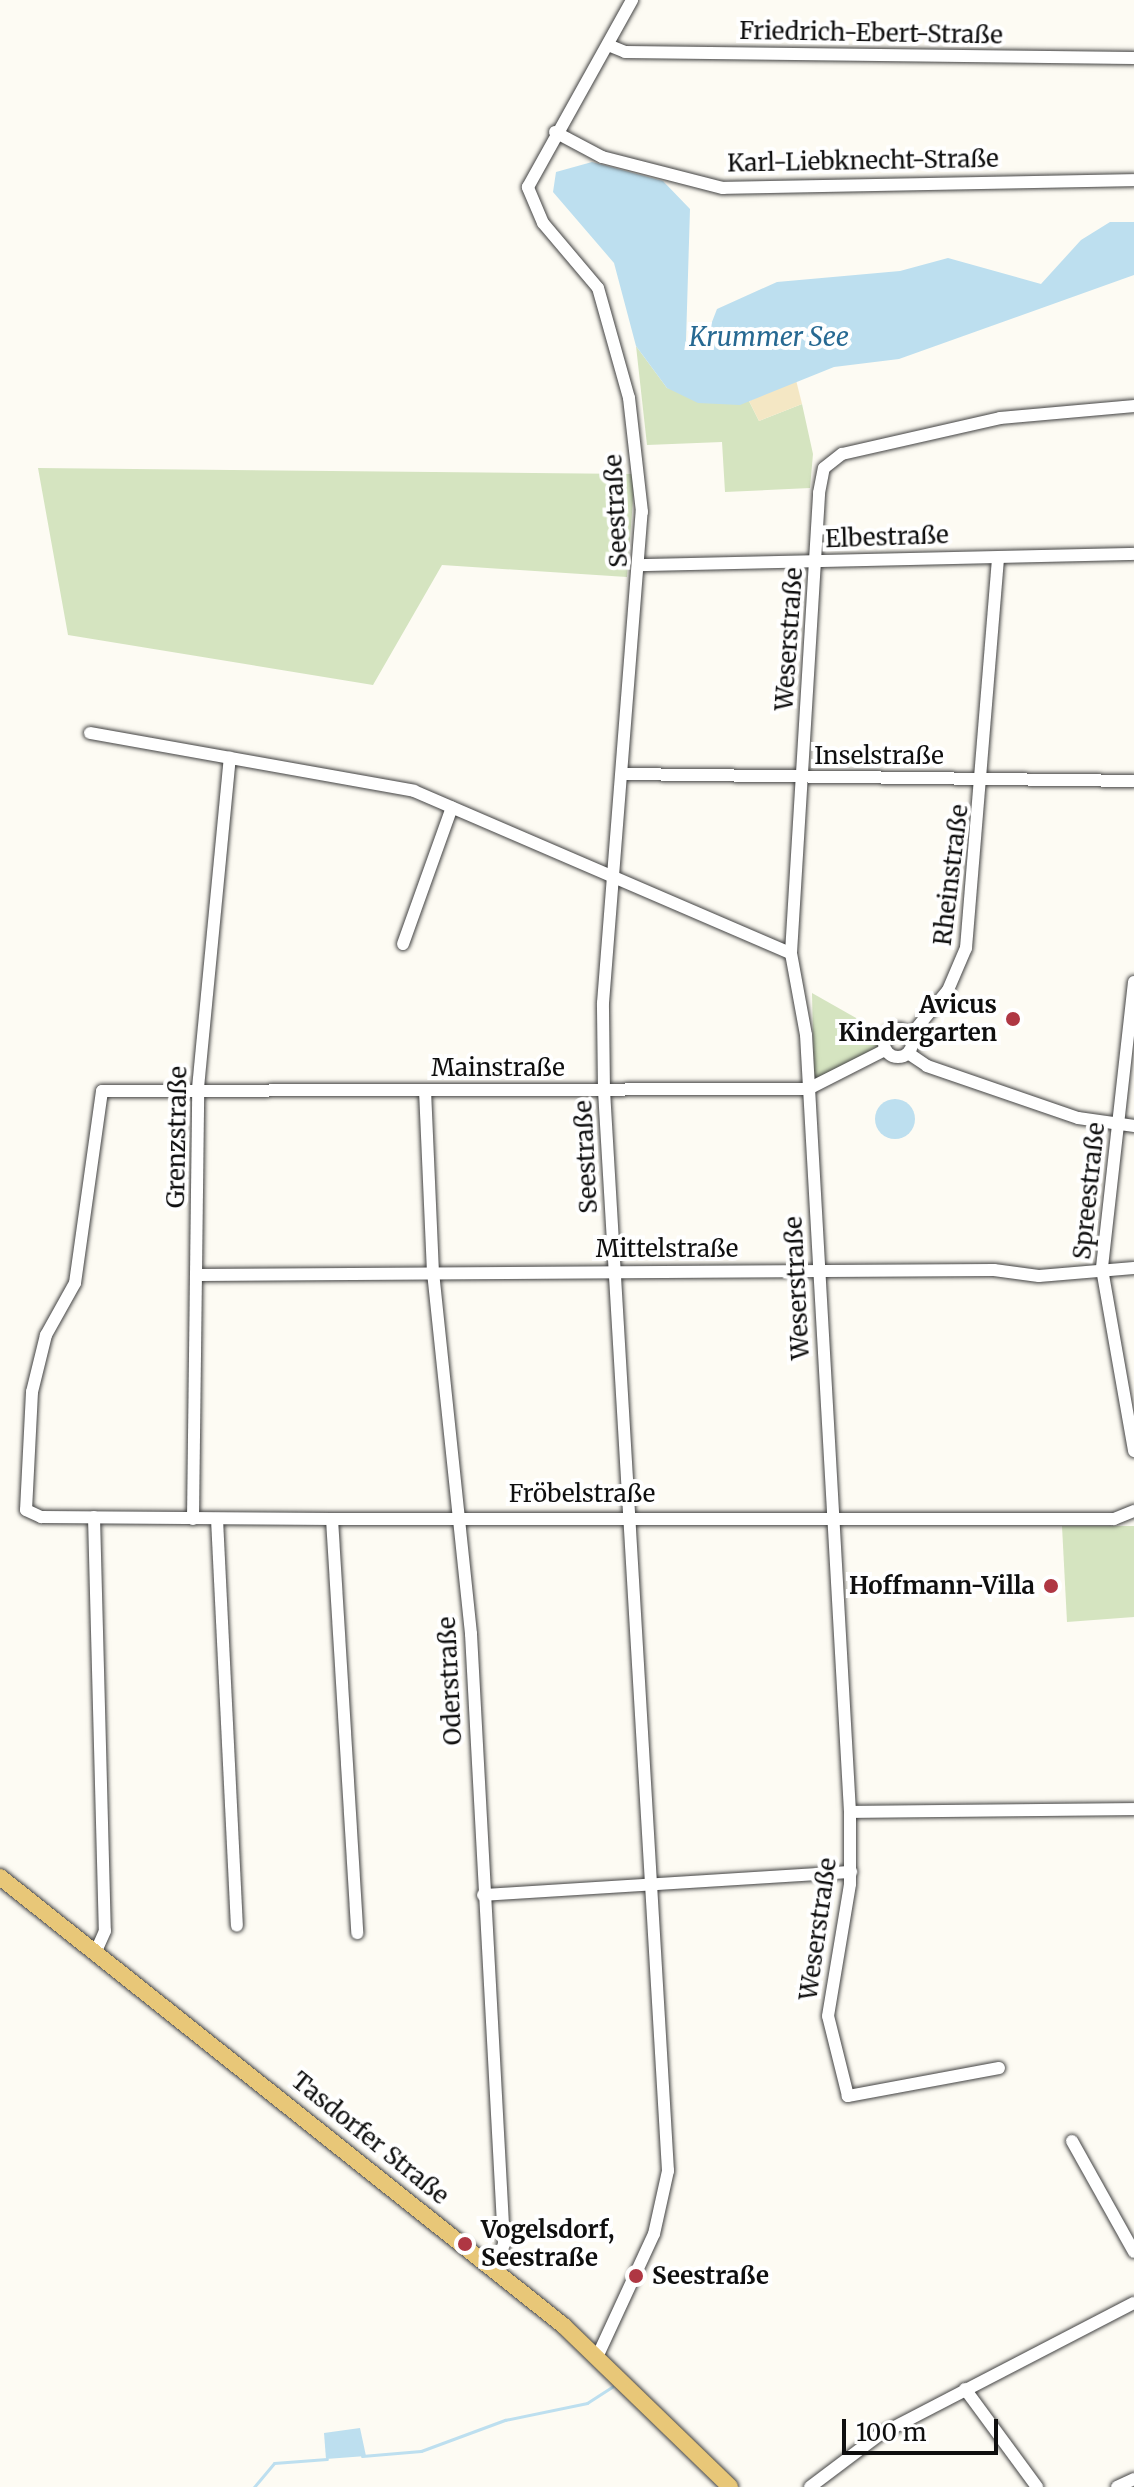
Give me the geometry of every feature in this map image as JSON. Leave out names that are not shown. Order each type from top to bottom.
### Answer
[{"type":"main road","name":"Tasdorfer Straße","points":[[0,1877],[495,2268],[598,2355],[730,2487]]},
{"type":"street","name":"Seestraße","points":[[598,2355],[654,2234],[668,2171],[604,1091],[613,882],[642,565],[629,398],[598,288],[530,201],[531,175],[632,0]]},
{"type":"street","name":"Friedrich-Ebert-Straße","points":[[608,45],[625,52],[1134,58]]},
{"type":"street","name":"Karl-Liebknecht-Straße","points":[[555,132],[602,157],[723,188],[1134,180]]},
{"type":"street","name":"Weserstraße","points":[[999,2068],[848,2096],[828,2016],[851,1872],[850,1812],[808,1089],[791,953],[821,474],[842,454],[970,424],[1134,406]]},
{"type":"street","name":"Elbestraße","points":[[642,565],[1134,554]]},
{"type":"street","name":"Rheinstraße","points":[[910,1036],[948,990],[966,948],[984,779],[998,558]]},
{"type":"street","points":[[90,733],[414,791],[613,882],[675,899],[791,953]]},
{"type":"street","name":"Grenzstraße","points":[[193,1519],[198,1088],[230,758]]},
{"type":"street","name":"Inselstraße","points":[[623,774],[1134,781]]},
{"type":"street","points":[[403,944],[452,807]]},
{"type":"street","name":"Spreestraße","points":[[1134,982],[1102,1269],[1134,1451]]},
{"type":"street","name":"Mainstraße","points":[[30,1515],[32,1392],[46,1335],[75,1283],[102,1091],[198,1088],[808,1089],[885,1050],[891,1030],[910,1036]]},
{"type":"street","points":[[908,1053],[910,1036]]},
{"type":"street","points":[[885,1050],[896,1057],[908,1053]]},
{"type":"street","points":[[908,1053],[927,1066],[1117,1126],[1134,1126]]},
{"type":"street","name":"Oderstraße","points":[[425,1090],[433,1272],[460,1518],[504,2244],[495,2268]]},
{"type":"street","name":"Mittelstraße","points":[[197,1275],[614,1270],[1039,1276],[1134,1268]]},
{"type":"street","name":"Fröbelstraße","points":[[30,1515],[193,1519],[629,1515],[1114,1519],[1134,1511]]},
{"type":"street","points":[[94,1517],[105,1931],[96,1951]]},
{"type":"street","points":[[217,1519],[237,1926]]},
{"type":"street","points":[[332,1519],[357,1933]]},
{"type":"street","points":[[850,1812],[1134,1808]]},
{"type":"street","points":[[483,1895],[851,1872]]},
{"type":"street","points":[[1072,2141],[1134,2252]]},
{"type":"street","points":[[810,2487],[879,2435],[1134,2303]]},
{"type":"street","points":[[965,2389],[1037,2487]]},
{"type":"street","points":[[1117,2487],[1134,2479]]},
{"type":"green space","points":[[636,346],[667,388],[749,401],[759,421],[802,404],[813,454],[810,488],[725,492],[722,442],[647,445]]},
{"type":"green space","points":[[38,468],[635,474],[627,577],[442,565],[373,685],[68,635]]},
{"type":"green space","points":[[812,993],[879,1031],[878,1046],[866,1055],[814,1079]]},
{"type":"green space","points":[[1062,1526],[1134,1526],[1134,1617],[1067,1622]]},
{"type":"sand","points":[[796,380],[802,404],[759,421],[749,401]]},
{"type":"water","name":"Krummer See","points":[[592,162],[663,181],[690,209],[686,341],[695,348],[703,345],[717,309],[777,282],[900,271],[948,258],[1041,284],[1081,240],[1110,222],[1134,222],[1134,275],[899,359],[834,367],[740,405],[698,403],[667,388],[636,346],[614,263],[553,192],[556,172]]},
{"type":"water","points":[[895,1099],[909,1105],[915,1119],[909,1133],[895,1139],[881,1133],[875,1119],[881,1105]]},
{"type":"water","points":[[360,2428],[366,2456],[326,2459],[324,2433]]},
{"type":"waterway","points":[[362,2456],[421,2451],[505,2420],[587,2403],[612,2387]]},
{"type":"waterway","points":[[254,2487],[274,2463],[327,2459]]},
{"type":"place","name":"Avicus Kindergarten","points":[[1013,1019]]},
{"type":"place","name":"Hoffmann-Villa","points":[[1051,1586]]},
{"type":"place","name":"Vogelsdorf, Seestraße","points":[[465,2244]]},
{"type":"place","name":"Seestraße","points":[[636,2276]]}]
